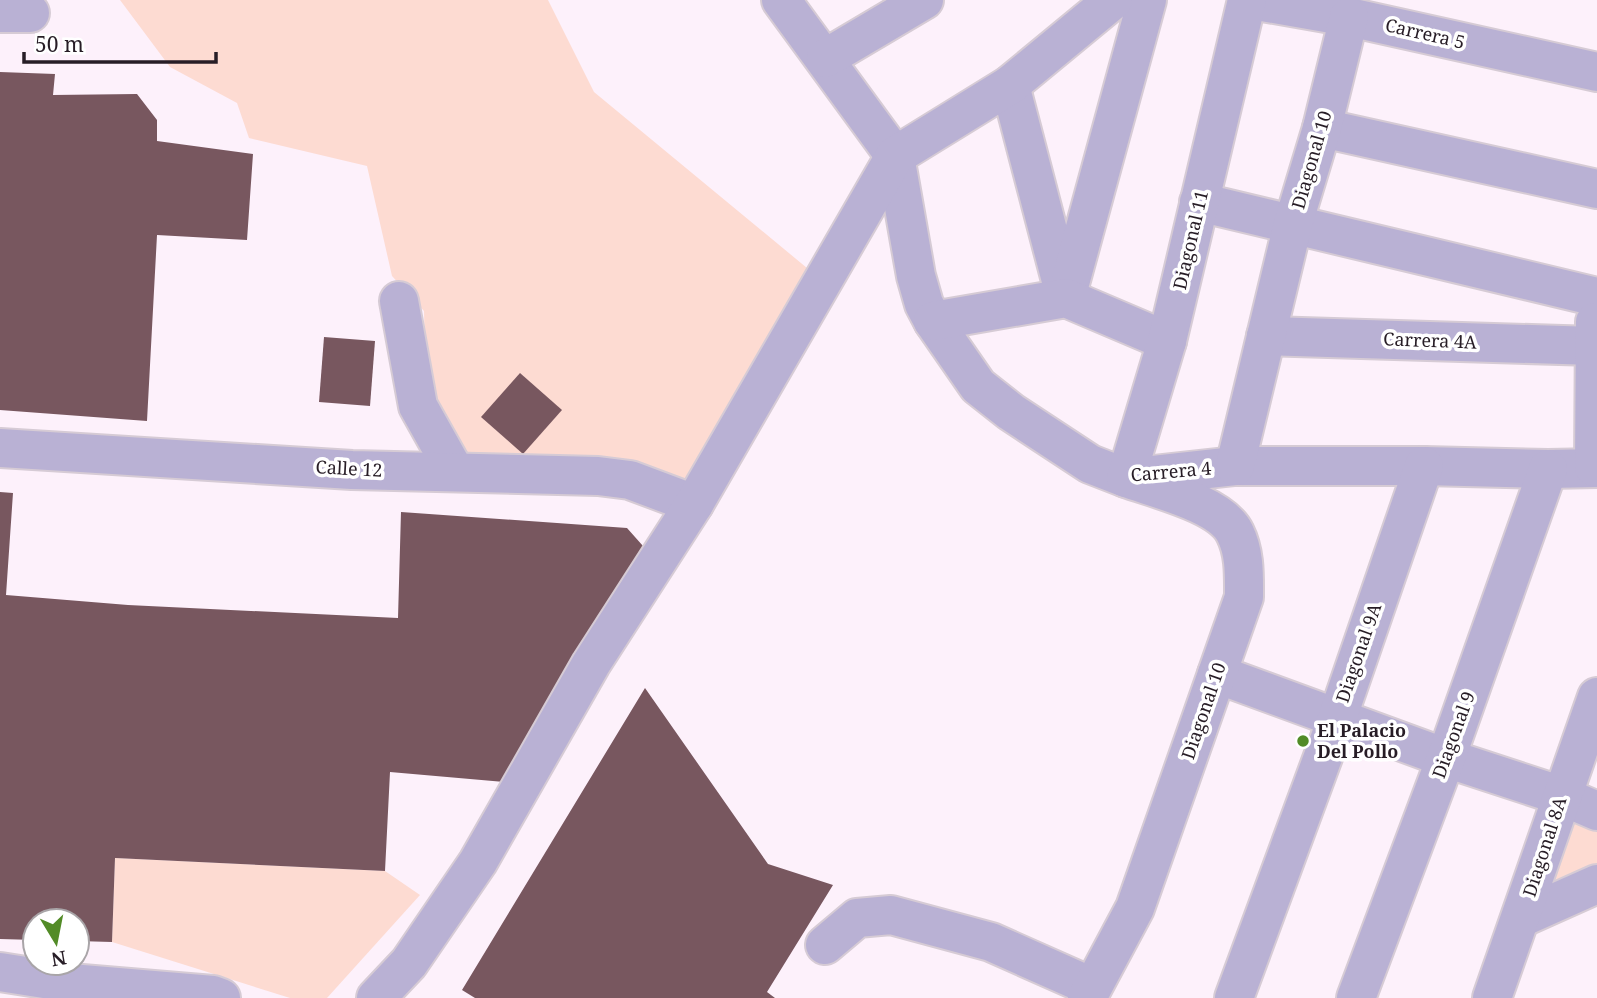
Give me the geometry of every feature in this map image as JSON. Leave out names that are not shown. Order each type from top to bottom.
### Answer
[{"type":"street","points":[[781,0],[826,58],[895,156]]},
{"type":"street","points":[[826,58],[924,0]]},
{"type":"street","points":[[376,998],[409,963],[478,862],[591,664],[694,504],[895,156],[1010,85],[1113,0]]},
{"type":"street","points":[[1066,298],[1147,0]]},
{"type":"street","name":"Carrera 5","points":[[1249,0],[1349,17],[1597,72]]},
{"type":"street","name":"Diagonal 11","points":[[1126,478],[1167,341],[1249,0]]},
{"type":"street","name":"Diagonal 10","points":[[1235,466],[1293,224],[1322,128],[1349,17]]},
{"type":"street","points":[[1010,85],[1066,298]]},
{"type":"street","points":[[1322,128],[1597,189]]},
{"type":"street","name":"Carrera 4","points":[[895,156],[916,276],[924,304],[933,321],[978,386],[1011,412],[1090,464],[1126,478],[1235,466],[1548,469],[1596,467]]},
{"type":"street","points":[[1199,202],[1597,297]]},
{"type":"street","points":[[1596,467],[1594,346],[1597,281]]},
{"type":"street","points":[[933,321],[1066,298],[1167,341]]},
{"type":"street","points":[[399,301],[418,406],[455,472]]},
{"type":"street","name":"Carrera 4A","points":[[1266,336],[1594,346]]},
{"type":"street","name":"Calle 12","points":[[0,448],[338,469],[598,476],[629,480],[694,504]]},
{"type":"street","name":"Diagonal 9A","points":[[1234,998],[1336,719],[1424,466]]},
{"type":"street","name":"Diagonal 9","points":[[1356,998],[1446,758],[1548,469]]},
{"type":"street","name":"Diagonal 10","points":[[1090,992],[1135,908],[1244,597],[1245,566],[1235,532],[1220,514],[1126,478]]},
{"type":"street","points":[[1217,674],[1446,758],[1562,796],[1597,811]]},
{"type":"street","name":"Diagonal 8A","points":[[1492,998],[1597,697]]},
{"type":"street","points":[[1521,918],[1597,884]]},
{"type":"street","points":[[825,945],[857,918],[891,915],[992,942],[1090,992]]},
{"type":"street","points":[[0,972],[70,983],[213,995],[221,998]]},
{"type":"shaded area","points":[[120,0],[548,0],[594,92],[807,268],[684,489],[463,463],[426,401],[424,311],[392,276],[367,166],[249,138],[237,103],[170,67]]},
{"type":"shaded area","points":[[1562,796],[1597,811],[1597,884],[1521,918]]},
{"type":"shaded area","points":[[115,858],[385,871],[420,895],[327,998],[290,998],[112,942]]},
{"type":"building","points":[[0,72],[55,74],[53,95],[137,94],[157,120],[157,141],[253,154],[247,240],[157,235],[147,421],[0,410]]},
{"type":"building","points":[[324,337],[375,341],[370,406],[319,402]]},
{"type":"building","points":[[520,373],[562,410],[523,454],[481,417]]},
{"type":"building","points":[[0,492],[13,493],[6,595],[128,605],[398,618],[401,512],[627,528],[651,555],[516,783],[390,772],[385,871],[115,858],[112,942],[91,941],[91,907],[21,907],[21,940],[0,939]]},
{"type":"building","points":[[645,688],[768,864],[833,885],[767,992],[775,998],[475,998],[462,990]]},
{"type":"place","name":"El Palacio Del Pollo","points":[[1303,741]]}]
